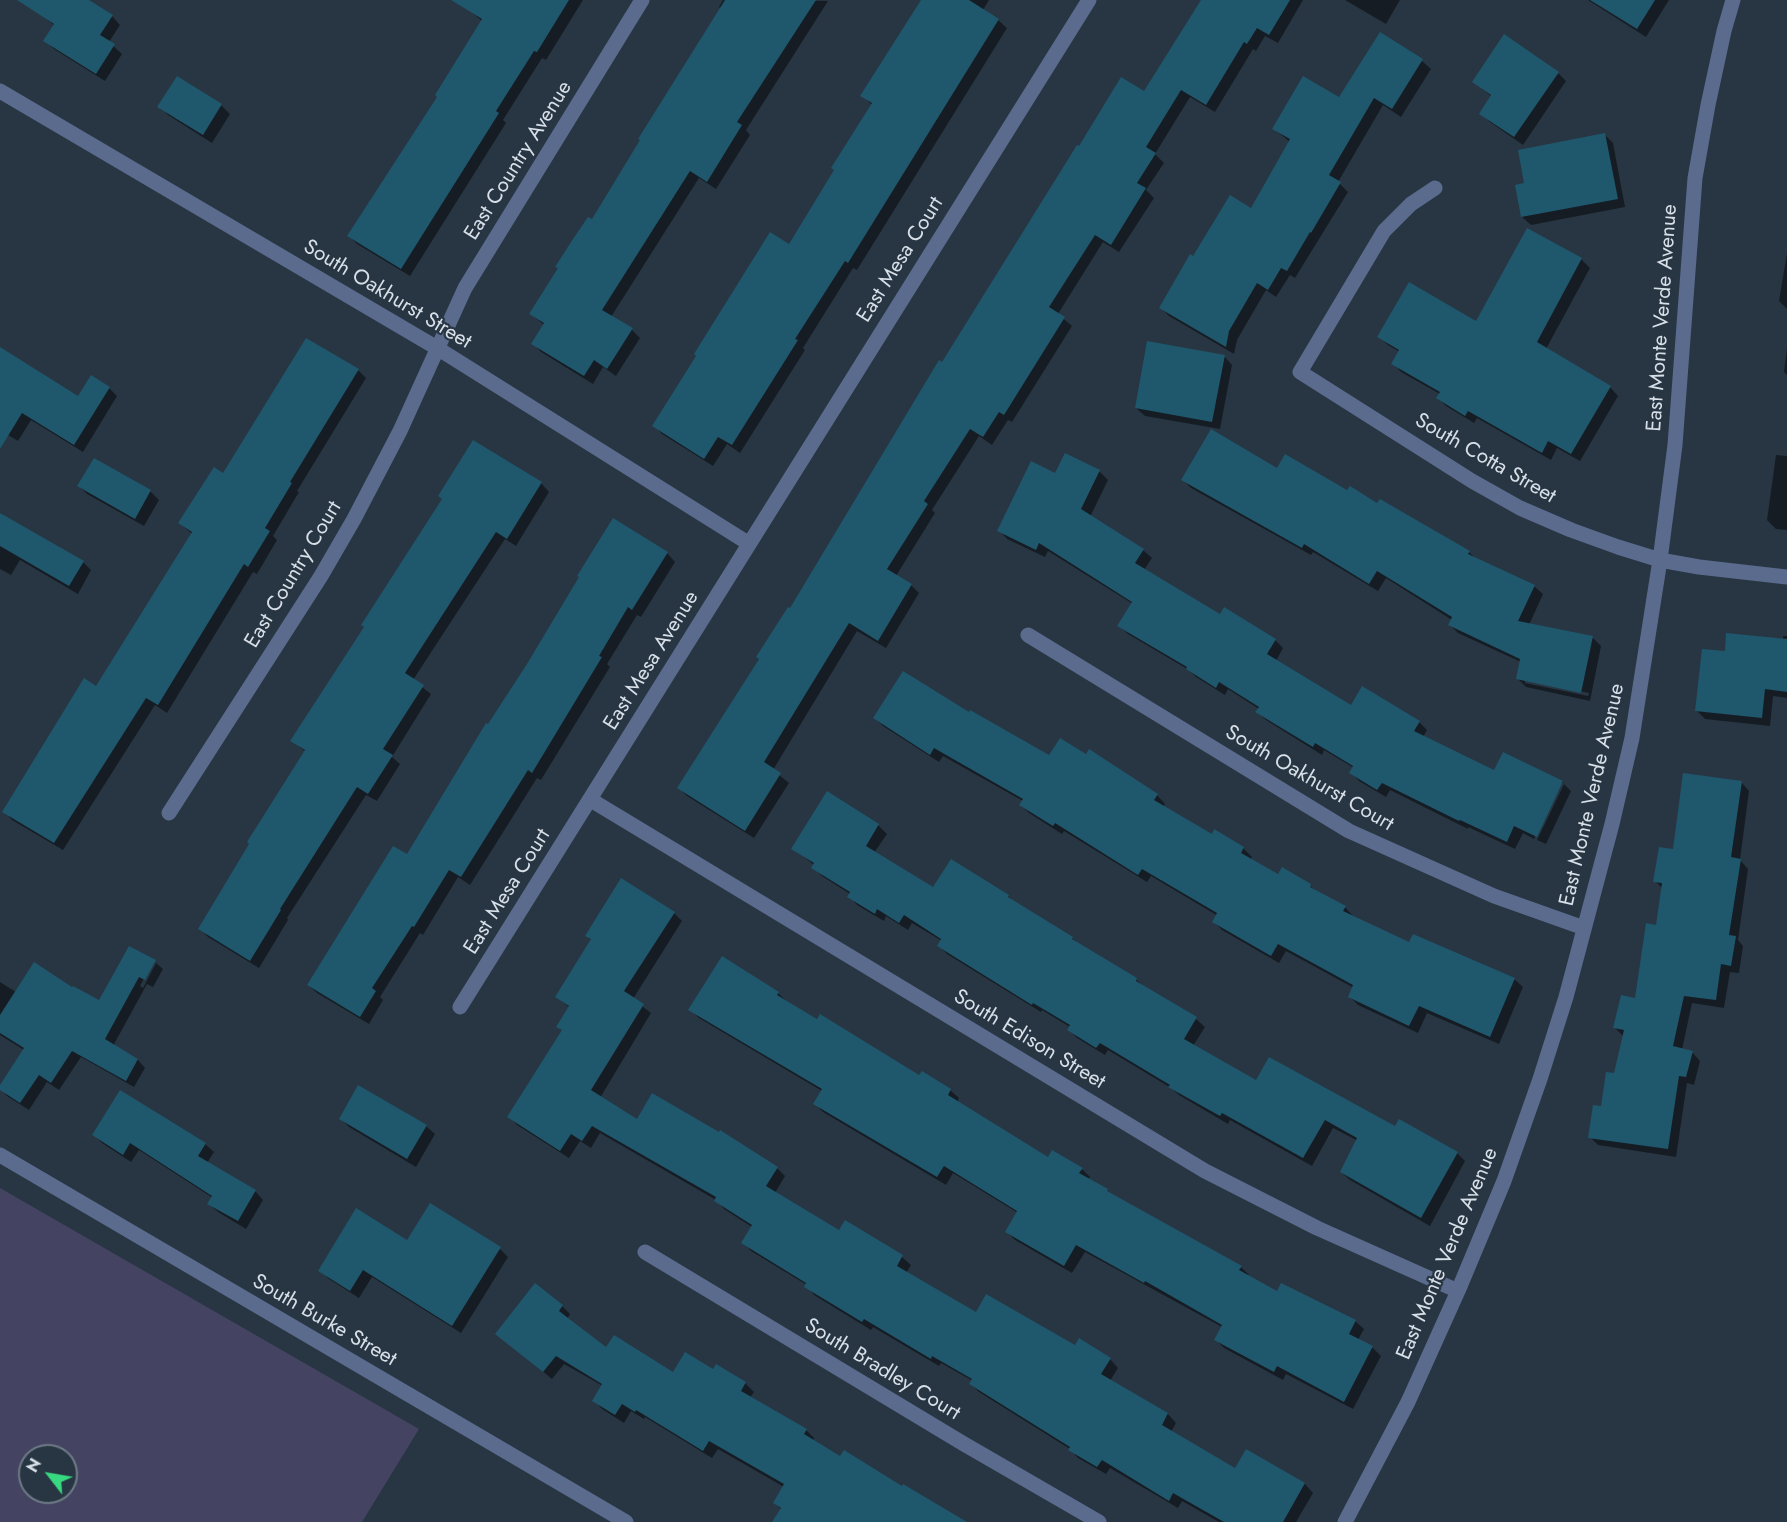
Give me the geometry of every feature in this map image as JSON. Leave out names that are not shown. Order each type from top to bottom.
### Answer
[{"type":"street","name":"East Country Avenue","points":[[437,348],[465,288],[642,0]]},
{"type":"street","name":"East Mesa Court","points":[[748,543],[1089,0]]},
{"type":"street","name":"East Monte Verde Avenue","points":[[1345,1522],[1408,1402],[1504,1181],[1566,997],[1612,824],[1632,738],[1660,560],[1677,423],[1695,178],[1712,84],[1733,0]]},
{"type":"street","name":"South Oakhurst Street","points":[[0,91],[437,348],[748,543]]},
{"type":"street","name":"South Cotta Street","points":[[1435,188],[1411,204],[1384,231],[1300,372],[1472,481],[1520,508],[1608,544],[1660,560],[1787,577]]},
{"type":"street","name":"East Country Court","points":[[169,813],[321,576],[354,519],[399,431],[437,348]]},
{"type":"street","name":"East Mesa Avenue","points":[[591,800],[748,543]]},
{"type":"street","name":"South Oakhurst Court","points":[[1028,635],[1348,831],[1494,896],[1584,928]]},
{"type":"street","name":"East Mesa Court","points":[[460,1007],[591,800]]},
{"type":"street","name":"South Edison Street","points":[[591,800],[1205,1171],[1317,1228],[1458,1291]]},
{"type":"street","name":"South Burke Street","points":[[0,1155],[627,1522]]},
{"type":"street","name":"South Bradley Court","points":[[645,1252],[964,1444],[1099,1522]]},
{"type":"shaded area","points":[[0,1188],[419,1429],[362,1522],[0,1522]]},
{"type":"building","points":[[17,0],[89,0],[113,15],[100,35],[115,44],[96,74],[43,41],[54,24]]},
{"type":"building","points":[[451,0],[569,0],[537,52],[534,51],[496,111],[499,113],[401,269],[347,236],[437,97],[435,95],[482,19]]},
{"type":"building","points":[[725,0],[816,0],[737,122],[742,125],[707,182],[690,171],[602,310],[633,328],[607,369],[594,360],[584,376],[531,344],[544,323],[529,314],[573,239],[588,217],[592,219],[640,140],[638,139]]},
{"type":"building","points":[[921,0],[969,0],[999,19],[848,263],[845,261],[795,339],[798,340],[732,445],[718,437],[704,459],[652,426],[770,232],[789,244],[834,170],[831,168],[872,103],[860,96]]},
{"type":"building","points":[[1201,0],[1290,0],[1269,35],[1257,28],[1247,44],[1244,42],[1206,105],[1181,90],[1146,147],[1156,153],[1137,183],[1146,188],[1111,245],[1095,235],[1049,307],[1065,317],[1004,415],[999,412],[983,437],[970,429],[924,501],[928,504],[887,569],[912,584],[878,641],[849,623],[764,762],[781,773],[745,831],[677,788],[759,659],[756,657],[788,607],[790,608],[939,360],[942,362],[1121,77],[1144,91]]},
{"type":"building","points":[[1590,0],[1655,0],[1637,29]]},
{"type":"building","points":[[1380,32],[1423,59],[1392,109],[1374,98],[1329,175],[1341,182],[1287,271],[1281,268],[1268,290],[1257,283],[1229,331],[1226,347],[1159,308],[1190,254],[1193,256],[1230,195],[1251,208],[1290,139],[1272,129],[1303,76],[1339,97]]},
{"type":"building","points":[[1504,34],[1559,72],[1514,137],[1479,114],[1491,95],[1472,82]]},
{"type":"building","points":[[177,76],[222,104],[203,135],[157,107]]},
{"type":"building","points":[[1605,133],[1618,199],[1521,217],[1515,185],[1524,183],[1518,150]]},
{"type":"building","points":[[1527,228],[1582,258],[1537,342],[1611,386],[1571,454],[1548,441],[1542,453],[1468,411],[1465,416],[1436,398],[1440,392],[1391,364],[1399,350],[1377,337],[1409,282],[1476,321]]},
{"type":"building","points":[[306,338],[359,369],[290,482],[292,483],[265,528],[270,531],[248,567],[244,564],[158,705],[146,698],[54,843],[2,812],[84,678],[96,686],[192,532],[178,523],[214,467],[223,473]]},
{"type":"building","points":[[1147,341],[1225,355],[1212,422],[1135,408]]},
{"type":"building","points":[[0,347],[78,396],[91,375],[110,387],[74,445],[22,413],[0,449]]},
{"type":"building","points":[[1211,429],[1277,468],[1285,454],[1347,490],[1350,486],[1377,503],[1380,499],[1470,551],[1468,554],[1535,585],[1518,621],[1593,636],[1581,693],[1516,679],[1520,659],[1448,625],[1452,617],[1377,571],[1369,584],[1304,544],[1302,548],[1181,480]]},
{"type":"building","points":[[473,440],[542,482],[507,539],[496,532],[405,673],[424,685],[383,749],[393,755],[368,794],[357,787],[250,961],[198,929],[249,844],[247,842],[305,750],[290,741],[364,627],[361,625],[442,499],[438,496]]},
{"type":"building","points":[[1065,453],[1100,470],[1081,509],[1144,549],[1135,563],[1220,614],[1224,607],[1276,639],[1267,654],[1351,705],[1362,686],[1420,721],[1414,731],[1494,770],[1503,752],[1563,781],[1537,837],[1514,826],[1507,842],[1382,783],[1377,790],[1349,773],[1353,766],[1315,743],[1313,747],[1255,712],[1259,707],[1219,682],[1216,688],[1186,669],[1187,667],[1117,626],[1132,602],[1039,543],[1036,550],[997,531],[1031,461],[1055,473]]},
{"type":"building","points":[[94,458],[151,490],[135,519],[77,486]]},
{"type":"building","points":[[0,513],[84,561],[69,586],[0,546]]},
{"type":"building","points":[[613,518],[668,552],[632,610],[628,607],[599,656],[602,657],[532,773],[528,770],[461,877],[449,870],[414,927],[412,926],[372,988],[376,991],[360,1017],[307,985],[393,846],[407,854],[486,723],[488,724],[527,664]]},
{"type":"building","points":[[1726,633],[1787,639],[1787,692],[1765,689],[1762,718],[1695,711],[1702,649],[1725,651]]},
{"type":"building","points":[[903,671],[969,712],[970,710],[1049,755],[1060,738],[1086,754],[1089,749],[1158,794],[1154,800],[1212,834],[1214,829],[1244,847],[1241,853],[1278,874],[1282,867],[1311,884],[1310,887],[1346,906],[1343,911],[1409,942],[1413,934],[1515,978],[1490,1037],[1419,1006],[1409,1026],[1348,997],[1353,985],[1278,944],[1271,956],[1212,922],[1217,913],[1142,869],[1138,875],[1055,823],[1053,826],[1019,805],[1023,799],[934,748],[930,755],[873,718]]},
{"type":"building","points":[[1683,773],[1742,781],[1731,857],[1741,859],[1729,935],[1736,936],[1731,966],[1721,964],[1716,1000],[1684,996],[1673,1046],[1693,1051],[1686,1077],[1679,1076],[1668,1149],[1588,1138],[1593,1105],[1601,1106],[1606,1072],[1614,1073],[1624,1030],[1613,1028],[1621,995],[1635,998],[1646,923],[1656,925],[1662,883],[1653,882],[1659,847],[1673,849]]},
{"type":"building","points":[[827,791],[879,824],[866,846],[933,887],[951,859],[1073,937],[1072,939],[1137,978],[1136,981],[1197,1017],[1184,1039],[1256,1080],[1269,1057],[1395,1126],[1399,1119],[1458,1152],[1421,1218],[1340,1172],[1357,1138],[1325,1120],[1303,1158],[1222,1113],[1220,1116],[1168,1087],[1170,1085],[1100,1043],[1096,1048],[1067,1030],[1070,1025],[1033,1003],[1032,1005],[937,946],[941,939],[904,915],[899,923],[877,909],[875,914],[847,897],[850,892],[811,868],[814,863],[791,849]]},
{"type":"building","points":[[621,878],[675,912],[624,991],[644,1004],[591,1090],[637,1119],[652,1093],[719,1132],[720,1130],[778,1167],[766,1186],[839,1230],[845,1220],[903,1255],[897,1266],[976,1312],[986,1294],[1075,1345],[1079,1338],[1111,1358],[1101,1374],[1168,1413],[1162,1425],[1235,1468],[1246,1449],[1305,1483],[1283,1522],[1224,1522],[1173,1493],[1169,1501],[1102,1460],[1097,1467],[1068,1450],[1070,1447],[969,1384],[972,1379],[932,1356],[931,1359],[864,1319],[862,1322],[804,1287],[806,1283],[741,1243],[752,1225],[714,1201],[716,1197],[592,1126],[582,1141],[571,1134],[560,1151],[507,1117],[562,1030],[556,1027],[569,1006],[555,997],[591,939],[585,936]]},
{"type":"building","points":[[129,946],[156,960],[145,980],[139,977],[105,1039],[138,1059],[126,1081],[72,1051],[51,1083],[39,1075],[20,1103],[0,1090],[0,1085],[24,1048],[0,1033],[0,1015],[34,962],[72,987],[99,1000]]},
{"type":"building","points":[[722,956],[779,992],[777,995],[817,1019],[820,1014],[919,1075],[922,1071],[951,1089],[948,1095],[1048,1157],[1052,1150],[1083,1168],[1079,1173],[1242,1266],[1239,1270],[1277,1291],[1281,1283],[1356,1320],[1349,1334],[1373,1346],[1344,1402],[1277,1366],[1274,1372],[1214,1340],[1222,1325],[1076,1245],[1064,1266],[1005,1232],[1017,1211],[944,1166],[937,1177],[813,1104],[822,1089],[688,1010]]},
{"type":"building","points":[[358,1085],[427,1125],[407,1159],[339,1119]]},
{"type":"building","points":[[120,1090],[206,1143],[198,1156],[256,1190],[238,1221],[207,1204],[212,1196],[130,1143],[123,1155],[92,1135]]},
{"type":"building","points":[[430,1203],[501,1247],[452,1326],[363,1270],[350,1291],[318,1271],[356,1208],[407,1240]]},
{"type":"building","points":[[535,1283],[563,1305],[559,1311],[606,1347],[614,1335],[673,1372],[685,1352],[713,1369],[716,1364],[746,1382],[741,1391],[807,1429],[804,1434],[840,1456],[844,1450],[967,1522],[772,1522],[781,1508],[773,1503],[784,1484],[709,1441],[703,1451],[636,1410],[635,1412],[622,1404],[615,1415],[592,1401],[602,1384],[556,1356],[543,1372],[495,1334]]}]
